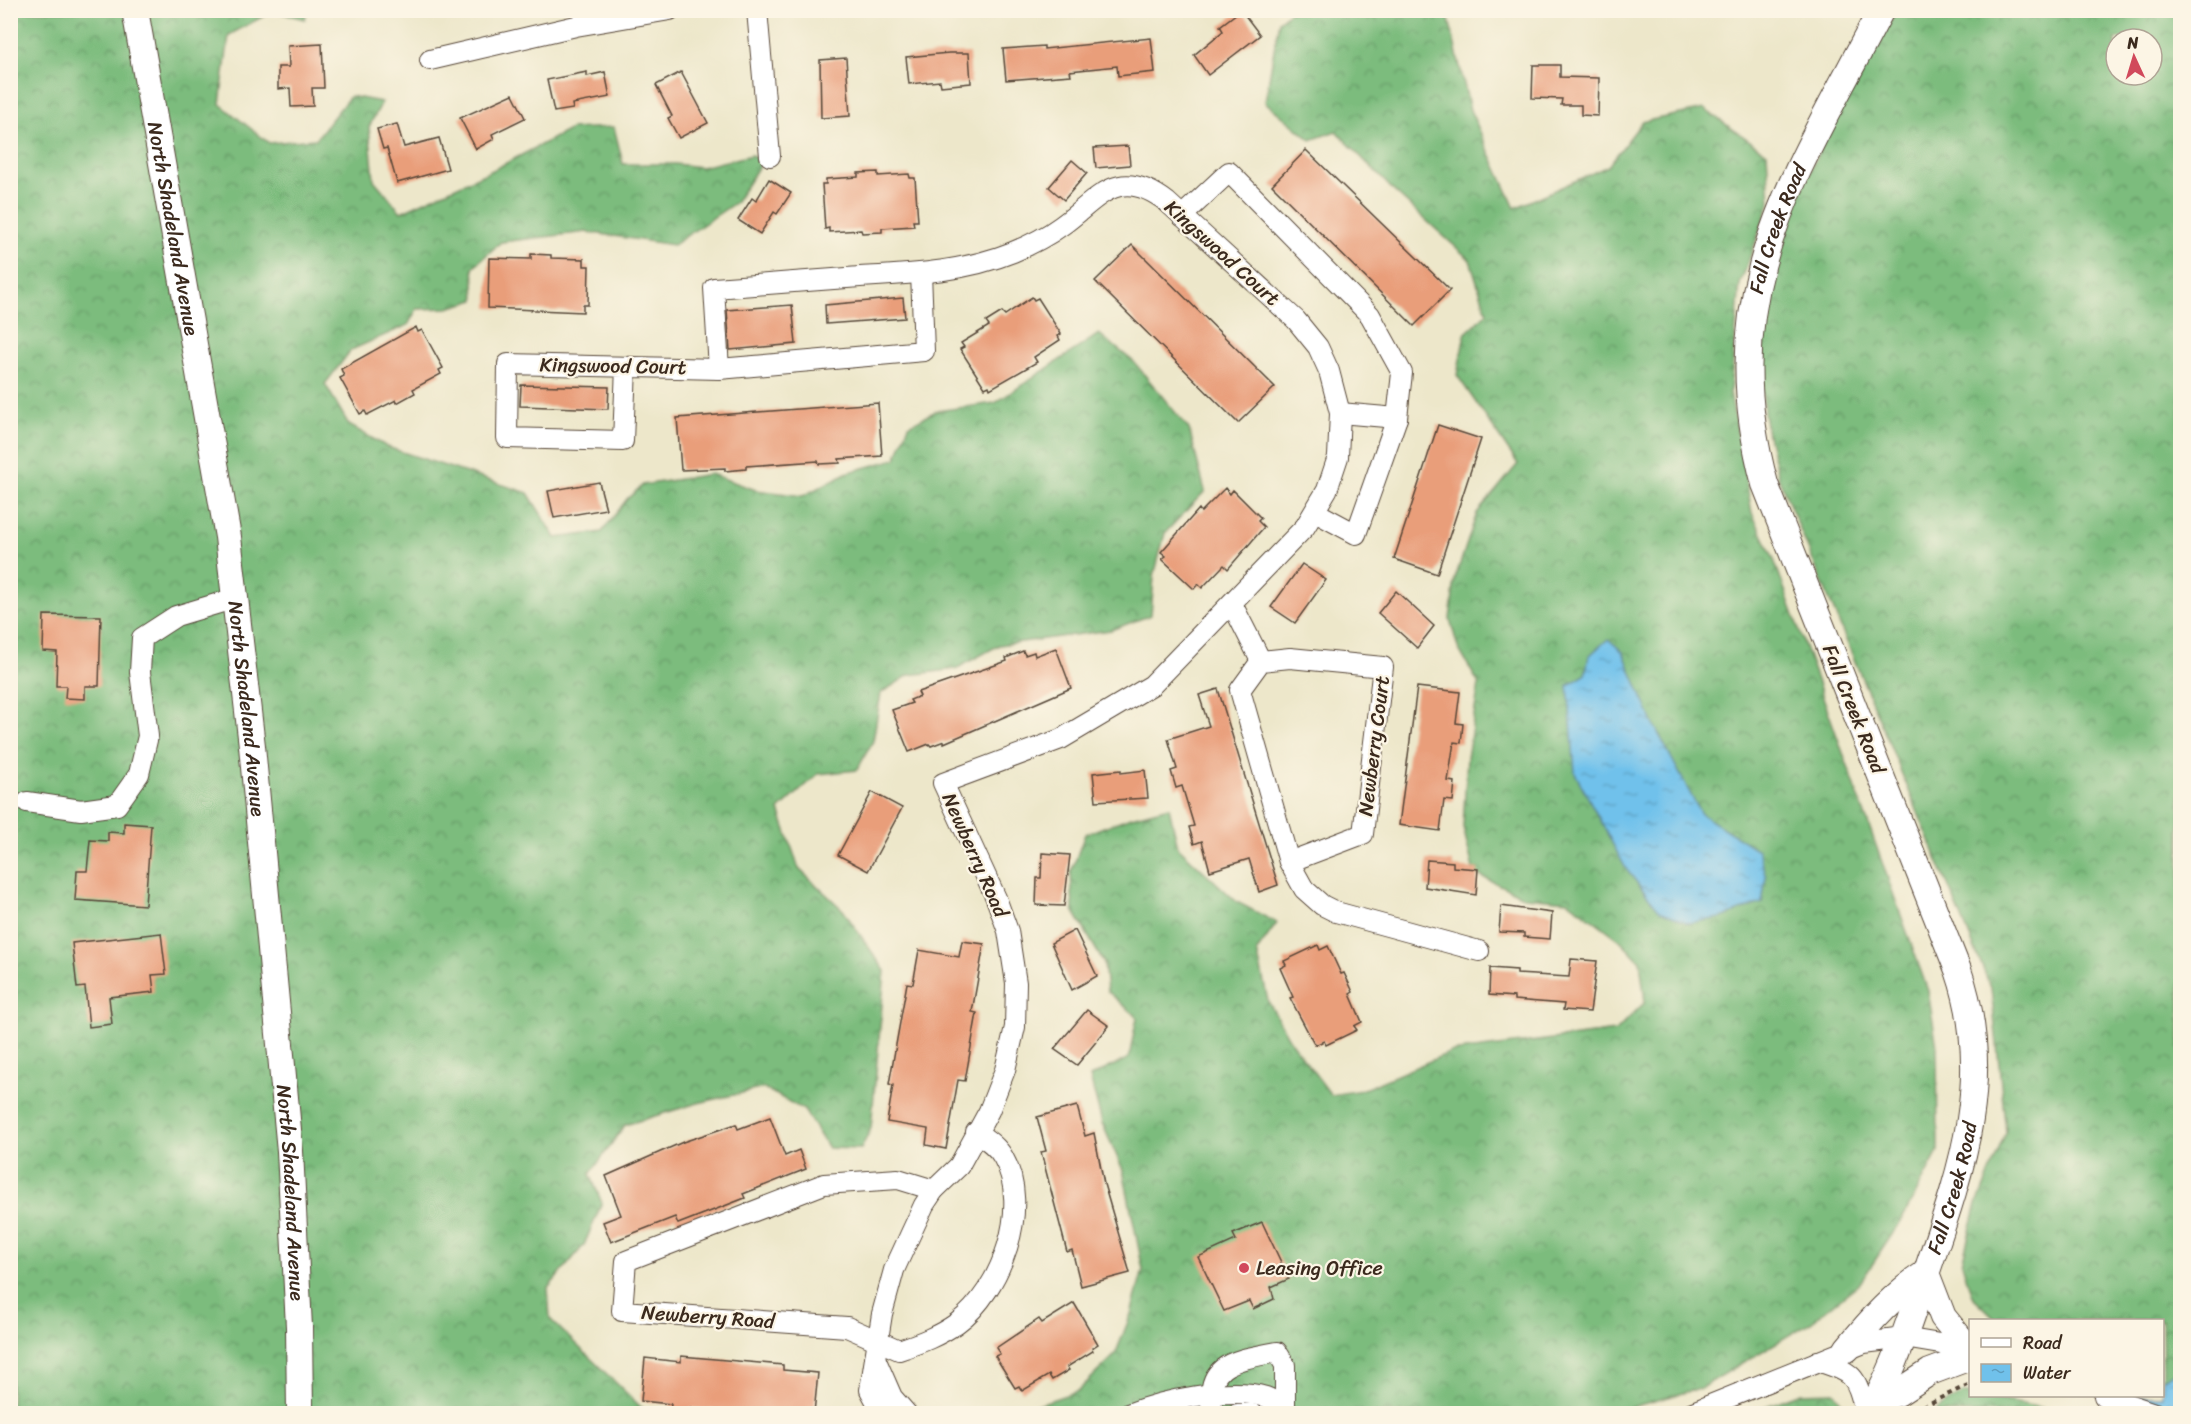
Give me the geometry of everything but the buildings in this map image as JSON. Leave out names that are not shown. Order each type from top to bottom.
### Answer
[{"type":"main road","name":"North Shadeland Avenue","points":[[135,10],[220,483],[236,598],[290,1151],[299,1327],[300,1413]]},
{"type":"main road","name":"Fall Creek Road","points":[[1870,1408],[1904,1338],[1946,1217],[1969,1137],[1975,1065],[1969,1007],[1958,970],[1773,509],[1758,459],[1748,388],[1749,336],[1753,302],[1773,224],[1881,10]]},
{"type":"main road","points":[[1847,1348],[1908,1285],[1926,1273],[1943,1317],[1969,1350]]},
{"type":"main road","points":[[1870,1408],[1969,1352]]},
{"type":"street","points":[[430,60],[576,26],[670,10]]},
{"type":"street","points":[[757,10],[770,156]]},
{"type":"street","points":[[1182,216],[1229,172],[1370,315],[1402,373],[1397,418],[1356,534],[1315,512]]},
{"type":"street","name":"Kingswood Court","points":[[719,369],[714,288],[921,273],[976,266],[1025,247],[1062,225],[1095,196],[1119,186],[1136,187],[1152,192],[1182,216],[1302,327],[1318,347],[1329,371],[1340,412]]},
{"type":"street","name":"Kingswood Court","points":[[626,367],[623,441],[507,438],[508,364],[719,369],[924,351],[921,273]]},
{"type":"street","points":[[1340,412],[1397,418]]},
{"type":"street","name":"Newberry Road","points":[[883,1413],[870,1390],[876,1349],[894,1270],[916,1221],[934,1190],[959,1166],[996,1095],[1008,1061],[1015,1027],[1016,983],[1010,939],[1000,906],[943,783],[1061,739],[1152,685],[1305,527],[1328,490],[1336,465],[1340,412]]},
{"type":"street","points":[[27,802],[81,810],[117,805],[139,774],[148,736],[141,672],[142,638],[176,616],[236,598]]},
{"type":"street","points":[[1232,604],[1261,661],[1240,690],[1289,862],[1304,889],[1328,909],[1479,951]]},
{"type":"street","name":"Newberry Court","points":[[1261,661],[1290,658],[1383,667],[1363,834],[1289,862]]},
{"type":"street","name":"Newberry Road","points":[[934,1190],[898,1179],[824,1184],[626,1261],[622,1311],[847,1327],[876,1349],[898,1350],[927,1341],[958,1322],[981,1298],[1000,1267],[1012,1225],[1011,1179],[1003,1156],[993,1144],[976,1132]]},
{"type":"street","points":[[1688,1413],[1847,1348],[1884,1339],[1904,1338],[1969,1351]]},
{"type":"street","points":[[876,1349],[892,1397],[907,1413]]},
{"type":"street","points":[[1211,1404],[1218,1370],[1232,1361],[1277,1352],[1285,1365],[1287,1412]]},
{"type":"street","points":[[1818,1361],[1843,1369],[1854,1377],[1870,1408]]},
{"type":"street","points":[[1128,1413],[1211,1404],[1243,1394],[1268,1398],[1287,1412]]},
{"type":"street","points":[[2110,1397],[2157,1413]]},
{"type":"street","points":[[1237,1413],[1253,1413]]},
{"type":"path","points":[[1910,1413],[1969,1384]]},
{"type":"green space","points":[[11,11],[273,11],[229,35],[220,104],[269,143],[316,139],[350,96],[382,102],[369,127],[374,180],[401,212],[493,170],[571,129],[614,127],[623,164],[675,164],[701,167],[752,155],[761,163],[736,202],[673,245],[587,232],[501,242],[473,267],[475,300],[448,308],[417,309],[408,325],[351,350],[325,384],[349,425],[387,447],[528,493],[556,538],[602,532],[627,499],[643,485],[711,474],[756,490],[803,496],[846,473],[896,459],[909,425],[936,411],[995,403],[1099,334],[1134,362],[1189,429],[1205,491],[1165,533],[1154,576],[1151,615],[1111,630],[999,645],[956,669],[909,675],[881,693],[873,741],[857,770],[818,774],[779,810],[799,869],[843,910],[885,971],[871,1128],[861,1149],[828,1148],[804,1110],[764,1088],[698,1103],[625,1125],[590,1174],[602,1203],[584,1245],[548,1288],[550,1319],[647,1413],[11,1412]]},
{"type":"green space","points":[[273,11],[307,11],[305,19]]},
{"type":"green space","points":[[1291,11],[1447,11],[1470,110],[1515,208],[1608,166],[1642,122],[1704,109],[1767,153],[1770,203],[1740,284],[1730,392],[1752,513],[1773,557],[1928,991],[1937,1047],[1938,1152],[1901,1221],[1860,1283],[1811,1322],[1701,1388],[1610,1413],[976,1414],[1024,1409],[1078,1391],[1115,1355],[1131,1314],[1143,1270],[1123,1170],[1102,1123],[1090,1077],[1129,1058],[1137,1017],[1107,991],[1104,963],[1073,910],[1071,872],[1085,834],[1128,818],[1169,807],[1178,847],[1237,902],[1277,923],[1257,951],[1268,1001],[1291,1042],[1331,1095],[1362,1090],[1451,1052],[1616,1031],[1645,1002],[1640,961],[1620,940],[1568,901],[1525,897],[1474,873],[1463,827],[1467,758],[1479,684],[1458,648],[1450,619],[1455,579],[1477,513],[1518,464],[1457,375],[1465,334],[1487,313],[1470,260],[1395,192],[1336,131],[1311,140],[1265,102],[1279,21]]},
{"type":"green space","points":[[1897,11],[2180,11],[2180,1388],[2164,1382],[2164,1319],[1996,1319],[1972,1296],[1962,1263],[1976,1207],[2006,1132],[1991,988],[1779,479],[1764,412],[1762,358],[1767,305],[1780,253],[1797,202],[1843,103]]},
{"type":"green space","points":[[1835,1392],[1847,1413],[1748,1413],[1801,1393]]},
{"type":"green space","points":[[1962,1393],[1969,1394],[1969,1397],[1984,1397],[2043,1408],[2050,1413],[1933,1413]]},
{"type":"water","points":[[1608,639],[1623,652],[1654,725],[1701,814],[1758,850],[1766,877],[1762,903],[1721,918],[1688,923],[1660,911],[1626,869],[1575,773],[1568,685],[1585,675],[1589,656]]},
{"type":"water","points":[[2180,1370],[2180,1413],[2105,1414],[2130,1397],[2164,1397],[2164,1378]]},
{"type":"place","name":"Leasing Office","points":[[1244,1268]]}]
